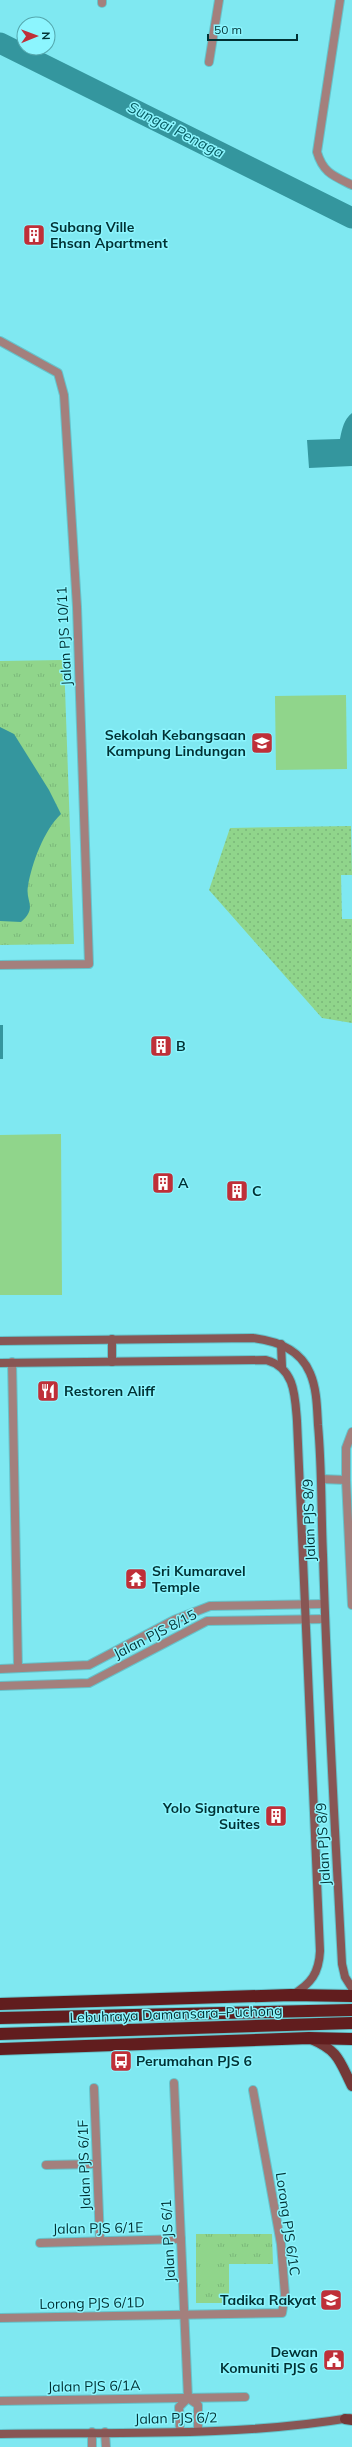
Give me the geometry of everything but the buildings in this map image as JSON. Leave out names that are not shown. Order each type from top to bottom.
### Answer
[{"type":"highway","points":[[0,2004],[291,1995],[352,1996]]},
{"type":"highway","points":[[0,2010],[35,2003]]},
{"type":"highway","name":"Lebuhraya Damansara–Puchong","points":[[0,2018],[352,2010]]},
{"type":"highway","name":"Lebuhraya Damansara–Puchong","points":[[0,2034],[210,2029],[352,2023]]},
{"type":"highway","points":[[0,2049],[309,2038],[352,2039]]},
{"type":"main road","points":[[309,2038],[326,2045],[337,2054],[352,2086]]},
{"type":"street","points":[[209,62],[219,0]]},
{"type":"street","points":[[340,0],[316,152],[320,165],[330,174],[352,185]]},
{"type":"street","name":"Jalan PJS 10/11","points":[[0,342],[58,373],[64,395],[77,607],[89,964],[0,965]]},
{"type":"street","name":"Jalan PJS 8/9","points":[[0,1341],[254,1338],[281,1344],[301,1358],[310,1371],[314,1385],[321,1479],[324,1604],[342,1964],[345,1977],[352,1988]]},
{"type":"street","points":[[112,1339],[112,1362]]},
{"type":"street","points":[[0,1363],[266,1360],[282,1367],[281,1344]]},
{"type":"street","points":[[12,1362],[18,1668]]},
{"type":"street","name":"Jalan PJS 8/9","points":[[282,1367],[292,1380],[295,1396],[320,1964],[311,1982],[291,1995]]},
{"type":"street","points":[[352,1432],[346,1448],[346,1480],[352,1605]]},
{"type":"street","points":[[321,1479],[346,1480]]},
{"type":"street","name":"Jalan PJS 8/15","points":[[0,1669],[88,1665],[174,1620],[210,1606],[324,1604]]},
{"type":"street","name":"Jalan PJS 8/15","points":[[0,1686],[89,1683],[207,1621],[325,1619]]},
{"type":"street","name":"Jalan PJS 6/1","points":[[174,2083],[188,2398]]},
{"type":"street","name":"Jalan PJS 6/1F","points":[[94,2088],[100,2241]]},
{"type":"street","name":"Lorong PJS 6/1C","points":[[185,2314],[282,2313],[285,2295],[281,2244],[253,2090]]},
{"type":"street","points":[[46,2165],[96,2164]]},
{"type":"street","name":"Jalan PJS 6/1E","points":[[40,2243],[181,2239]]},
{"type":"street","name":"Lorong PJS 6/1D","points":[[0,2318],[185,2314]]},
{"type":"street","name":"Jalan PJS 6/1A","points":[[0,2400],[245,2397]]},
{"type":"street","points":[[180,2431],[179,2407],[188,2398],[198,2405],[198,2431]]},
{"type":"street","name":"Jalan PJS 6/2","points":[[0,2434],[198,2431],[276,2427],[350,2419]]},
{"type":"street","points":[[92,2432],[92,2447]]},
{"type":"street","points":[[105,2432],[106,2447]]},
{"type":"green space","points":[[64,660],[74,944],[0,945],[0,661]]},
{"type":"green space","points":[[346,695],[347,769],[276,770],[275,696]]},
{"type":"green space","points":[[351,826],[352,875],[341,875],[342,919],[352,919],[352,1023],[322,1018],[209,890],[230,828]]},
{"type":"green space","points":[[61,1134],[62,1295],[0,1295],[0,1135]]},
{"type":"green space","points":[[196,2234],[272,2234],[273,2264],[229,2264],[229,2303],[196,2303]]},
{"type":"green space","points":[[201,2244],[217,2244],[217,2277],[201,2277]]},
{"type":"water","points":[[352,413],[352,466],[309,468],[307,440],[340,439],[345,421]]},
{"type":"water","points":[[0,727],[14,734],[49,790],[61,814],[44,838],[32,867],[28,886],[30,908],[26,917],[21,922],[0,921]]},
{"type":"water","points":[[0,1025],[3,1025],[3,1059],[0,1059]]},
{"type":"waterway","name":"Sungai Penaga","points":[[0,43],[352,218]]},
{"type":"place","name":"Subang Ville Ehsan Apartment","points":[[34,235]]},
{"type":"place","name":"Sekolah Kebangsaan Kampung Lindungan","points":[[262,743]]},
{"type":"place","name":"B","points":[[161,1046]]},
{"type":"place","name":"A","points":[[163,1183]]},
{"type":"place","name":"C","points":[[237,1191]]},
{"type":"place","name":"Restoren Aliff","points":[[48,1391]]},
{"type":"place","name":"Sri Kumaravel Temple","points":[[136,1579]]},
{"type":"place","name":"Yolo Signature Suites","points":[[276,1816]]},
{"type":"place","name":"Perumahan PJS 6","points":[[121,2061]]},
{"type":"place","name":"Tadika Rakyat","points":[[331,2300]]},
{"type":"place","name":"Dewan Komuniti PJS 6","points":[[334,2360]]}]
